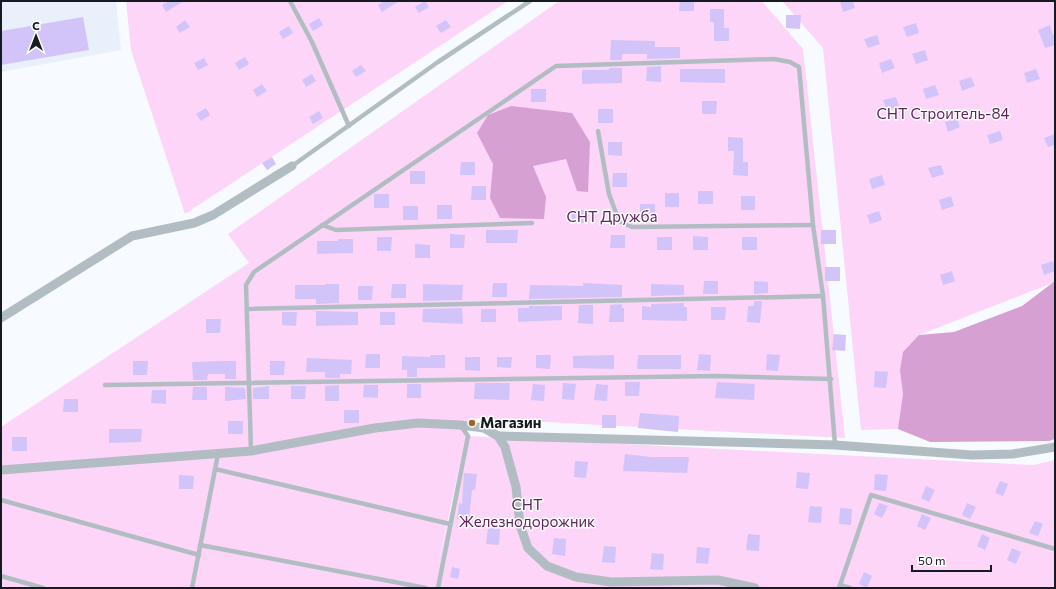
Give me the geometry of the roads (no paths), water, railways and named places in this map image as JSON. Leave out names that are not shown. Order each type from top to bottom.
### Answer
[{"type":"street","points":[[1,318],[132,236],[194,223],[213,215],[292,166]]},
{"type":"street","points":[[1,470],[251,451],[375,428],[418,423],[484,428],[498,436],[836,445],[972,455],[1013,454],[1055,447]]},
{"type":"street","points":[[498,436],[507,454],[516,487],[520,525],[528,548],[547,566],[576,577],[611,582],[718,580],[755,588]]},
{"type":"lane","points":[[290,1],[312,42],[349,126]]},
{"type":"lane","points":[[292,166],[438,62],[530,1]]},
{"type":"lane","points":[[251,451],[246,285],[254,272],[556,66],[774,59],[790,62],[798,67],[813,225],[823,296],[836,445]]},
{"type":"lane","points":[[598,131],[609,194],[619,221],[632,228],[813,225]]},
{"type":"lane","points":[[322,225],[336,230],[532,223]]},
{"type":"lane","points":[[247,309],[823,296]]},
{"type":"lane","points":[[105,385],[716,376],[831,379]]},
{"type":"lane","points":[[438,588],[468,436],[460,425]]},
{"type":"lane","points":[[192,588],[218,454]]},
{"type":"lane","points":[[215,469],[450,524]]},
{"type":"lane","points":[[850,588],[840,586],[871,495],[1055,549]]},
{"type":"lane","points":[[1,500],[198,555]]},
{"type":"lane","points":[[200,545],[426,588]]},
{"type":"lane","points":[[1,576],[44,588]]},
{"type":"place","name":"Магазин","points":[[472,423]]},
{"type":"park label","name":"СНТ Строитель-84","points":[[943,114]]},
{"type":"park label","name":"СНТ Дружба","points":[[612,217]]},
{"type":"park label","name":"СНТ Железнодорожник","points":[[527,514]]}]
